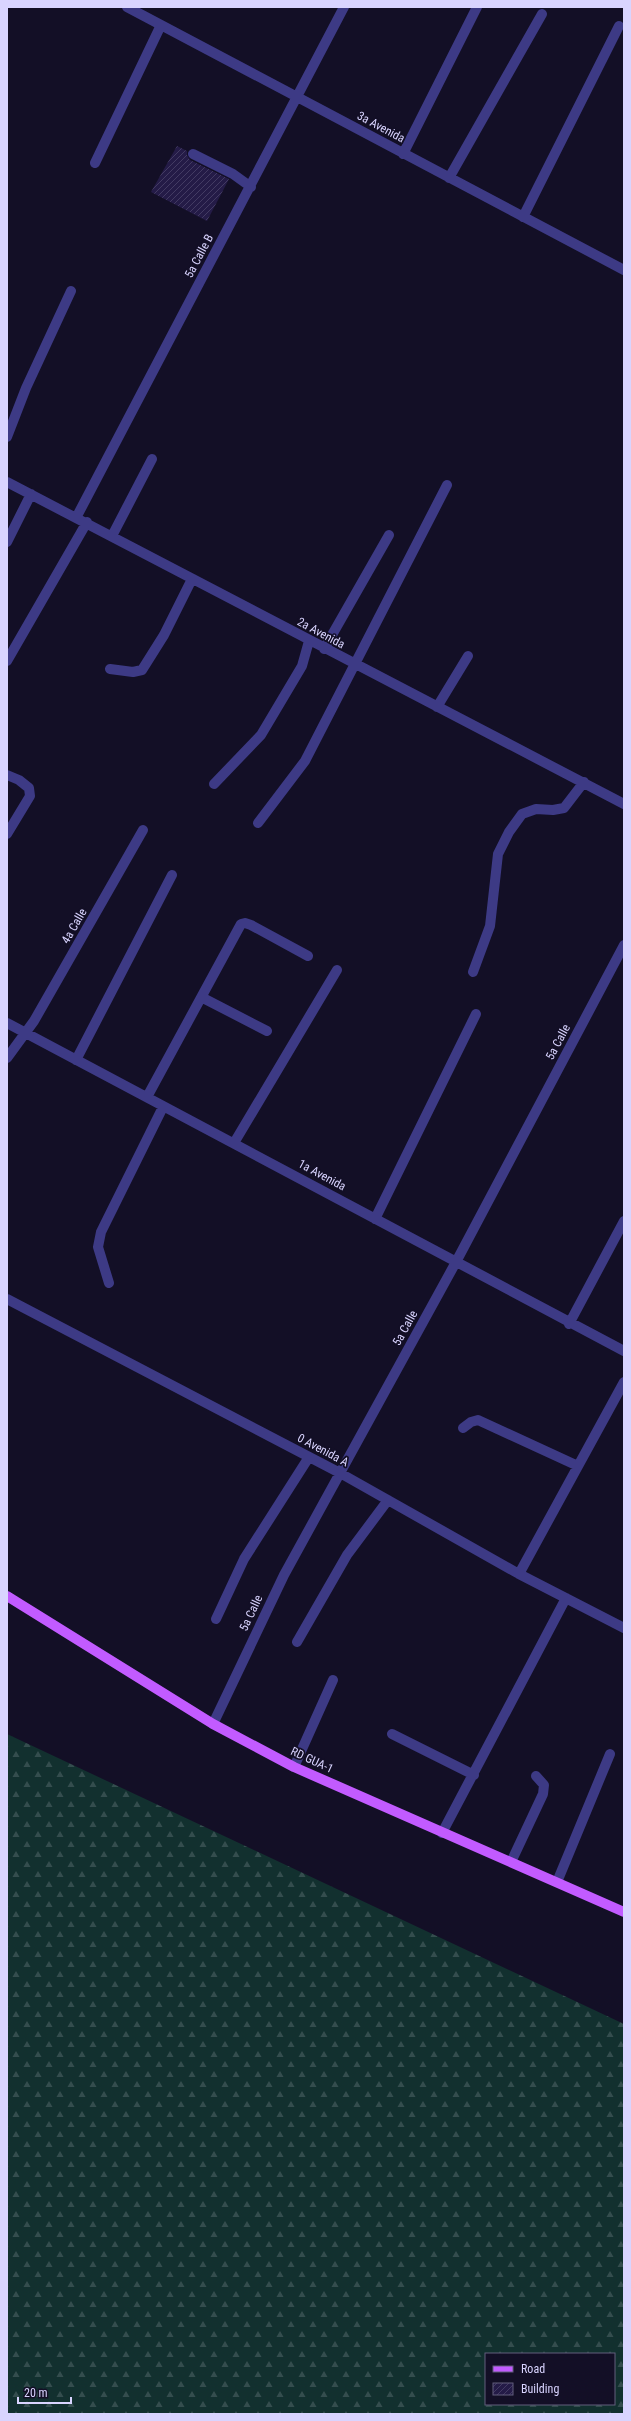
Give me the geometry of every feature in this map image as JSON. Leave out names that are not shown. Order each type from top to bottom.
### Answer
[{"type":"main road","name":"RD GUA-1","points":[[7,1596],[213,1724],[294,1767],[624,1912]]},
{"type":"street","name":"3a Avenida","points":[[127,7],[624,270]]},
{"type":"street","name":"5a Calle B","points":[[76,518],[344,7]]},
{"type":"street","points":[[403,154],[477,7]]},
{"type":"street","points":[[449,178],[542,14]]},
{"type":"street","points":[[95,163],[161,24]]},
{"type":"street","points":[[523,216],[619,26]]},
{"type":"street","points":[[193,154],[233,174],[250,187]]},
{"type":"street","points":[[7,437],[26,388],[71,291]]},
{"type":"street","points":[[112,536],[152,459]]},
{"type":"street","name":"2a Avenida","points":[[7,482],[76,518],[88,522],[354,665],[584,782],[624,804]]},
{"type":"street","points":[[258,823],[305,761],[344,688],[354,665],[447,485]]},
{"type":"street","points":[[7,542],[31,494]]},
{"type":"street","points":[[7,661],[88,522]]},
{"type":"street","points":[[324,649],[389,535]]},
{"type":"street","points":[[110,669],[133,672],[142,670],[164,635],[192,579]]},
{"type":"street","points":[[214,784],[261,735],[302,666],[309,641]]},
{"type":"street","points":[[437,707],[468,656]]},
{"type":"street","points":[[7,775],[19,780],[29,788],[30,796],[7,834]]},
{"type":"street","points":[[472,972],[490,926],[498,854],[509,832],[522,814],[536,809],[553,810],[564,808],[584,782]]},
{"type":"street","name":"4a Calle","points":[[7,1058],[24,1032],[34,1021],[143,830]]},
{"type":"street","points":[[76,1060],[172,876]]},
{"type":"street","points":[[147,1097],[203,998],[241,924],[245,922],[308,956]]},
{"type":"street","name":"5a Calle","points":[[213,1724],[284,1575],[456,1262],[624,945]]},
{"type":"street","points":[[234,1143],[337,970]]},
{"type":"street","points":[[203,998],[267,1031]]},
{"type":"street","points":[[375,1218],[430,1111],[476,1014]]},
{"type":"street","name":"1a Avenida","points":[[7,1023],[375,1218],[569,1324],[624,1351]]},
{"type":"street","points":[[109,1283],[98,1247],[101,1232],[163,1107]]},
{"type":"street","points":[[569,1324],[624,1221]]},
{"type":"street","name":"0 Avenida A","points":[[7,1299],[340,1473],[519,1574],[624,1628]]},
{"type":"street","points":[[519,1574],[624,1382]]},
{"type":"street","points":[[463,1428],[470,1422],[478,1420],[578,1466]]},
{"type":"street","points":[[216,1619],[244,1559],[309,1457]]},
{"type":"street","points":[[297,1642],[347,1556],[388,1500]]},
{"type":"street","points":[[442,1833],[566,1598]]},
{"type":"street","points":[[294,1767],[333,1680]]},
{"type":"street","points":[[392,1734],[474,1774]]},
{"type":"street","points":[[557,1882],[610,1754]]},
{"type":"street","points":[[511,1862],[543,1794],[544,1785],[536,1776]]},
{"type":"green space","points":[[7,1734],[624,2024],[624,2414],[7,2414]]},
{"type":"building","points":[[177,146],[187,151],[187,155],[190,160],[229,179],[207,221],[151,192]]}]
